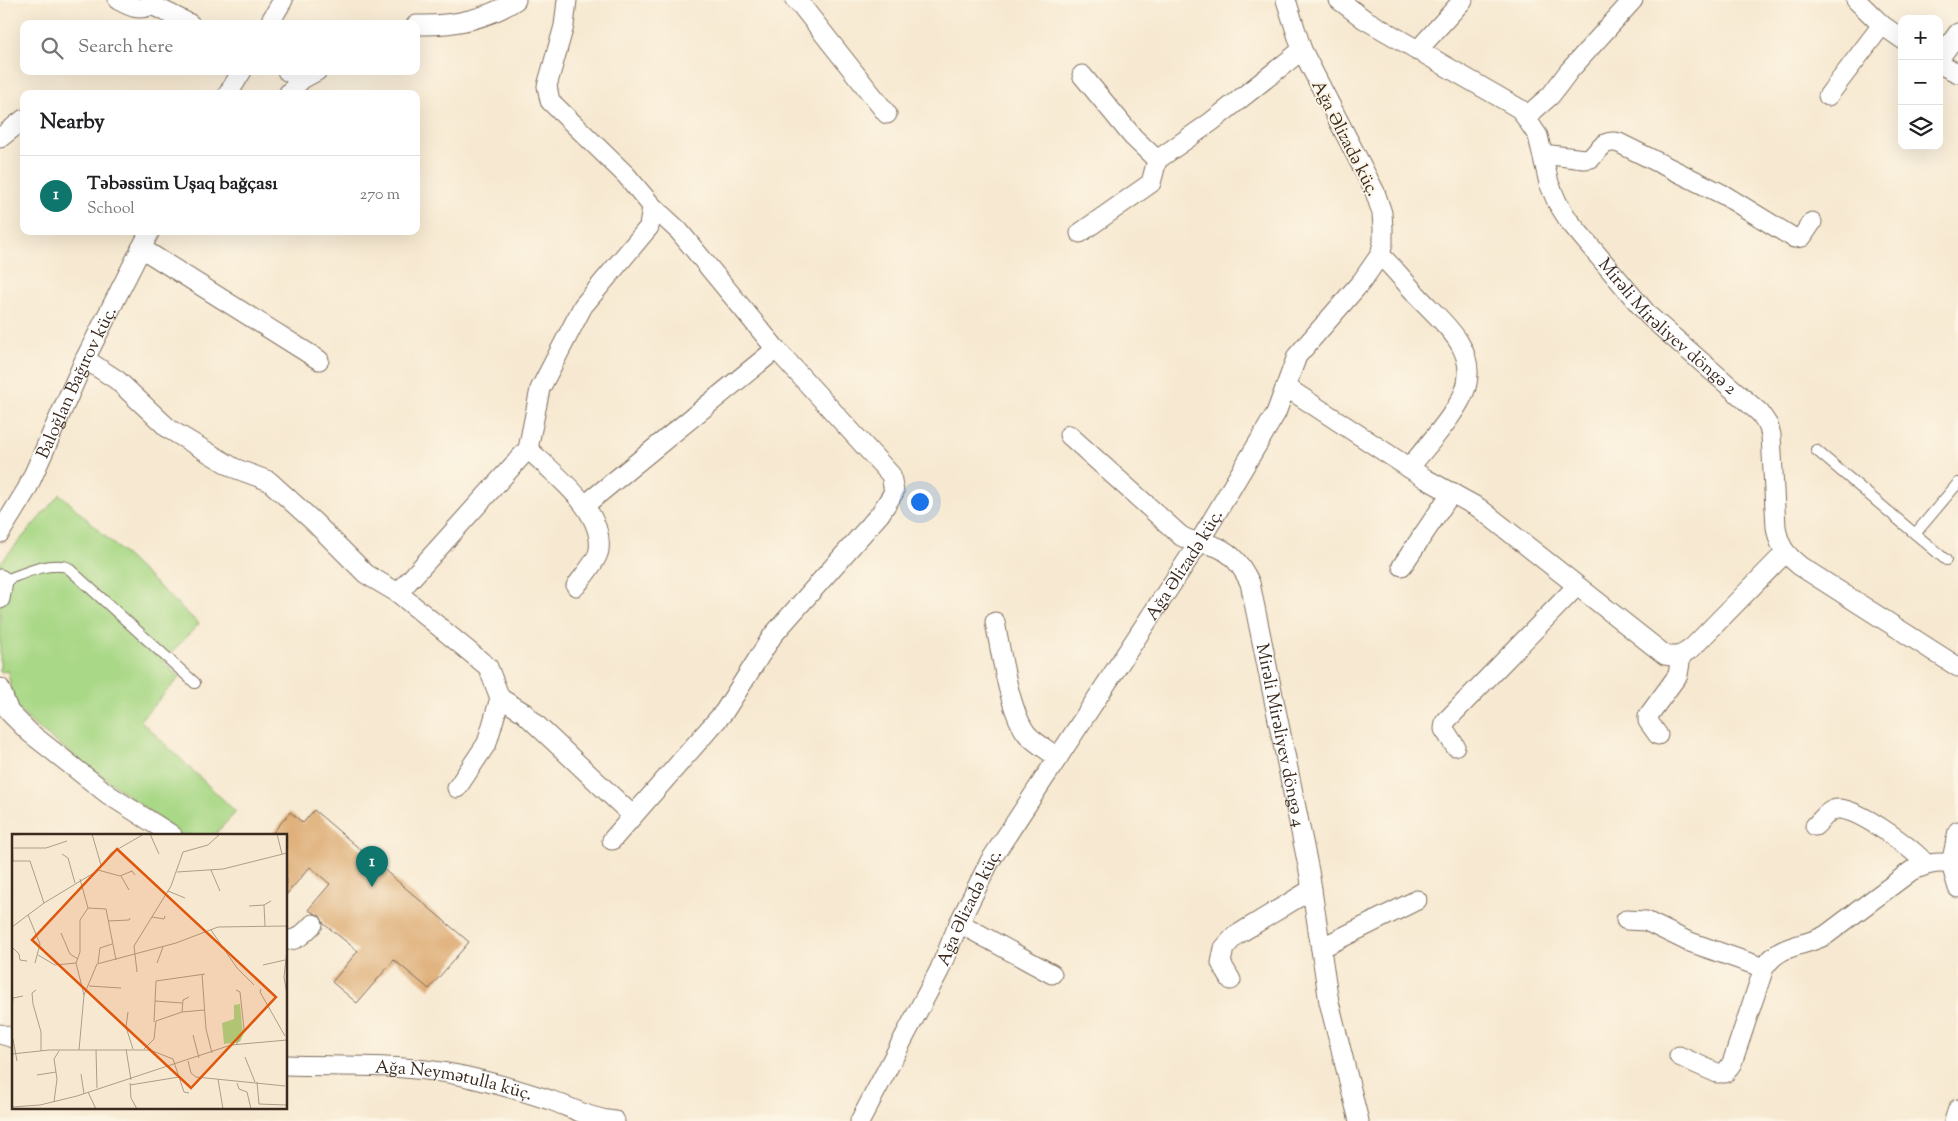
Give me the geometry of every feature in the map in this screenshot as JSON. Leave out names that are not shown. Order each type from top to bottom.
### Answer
[{"type":"street","points":[[118,0],[134,8],[142,9],[154,2],[183,20]]},
{"type":"street","points":[[271,20],[282,0]]},
{"type":"street","points":[[420,26],[441,26],[470,21],[492,13],[516,0]]},
{"type":"street","points":[[566,0],[564,26],[547,86],[550,102],[626,175],[652,206],[679,231],[776,349],[891,475],[894,492],[880,514],[773,635],[724,712],[612,840]]},
{"type":"street","points":[[795,0],[801,5],[887,114]]},
{"type":"street","name":"Ağa Əlizadə küç.","points":[[860,1121],[939,971],[958,923],[990,862],[1198,544],[1276,413],[1297,356],[1362,280],[1380,255],[1384,228],[1382,213],[1375,192],[1302,50],[1286,0]]},
{"type":"street","name":"Mirəli Mirəliyev döngə 2","points":[[1339,0],[1364,19],[1417,51],[1505,99],[1526,117],[1538,136],[1549,183],[1557,202],[1569,221],[1624,288],[1666,332],[1760,412],[1768,425],[1771,435],[1776,527],[1779,542],[1785,553]]},
{"type":"street","points":[[1417,51],[1432,31],[1463,0]]},
{"type":"street","points":[[1526,117],[1552,95],[1569,71],[1633,0]]},
{"type":"street","points":[[1856,0],[1882,25],[1898,36]]},
{"type":"street","points":[[1828,96],[1882,25]]},
{"type":"street","points":[[1943,54],[1958,33]]},
{"type":"street","points":[[1080,233],[1151,183],[1157,160],[1212,122],[1302,50]]},
{"type":"street","points":[[1943,66],[1958,73]]},
{"type":"street","points":[[230,90],[240,75]]},
{"type":"street","points":[[291,90],[301,75]]},
{"type":"street","points":[[1082,76],[1133,137],[1157,160]]},
{"type":"street","points":[[0,138],[20,122]]},
{"type":"street","points":[[1543,154],[1591,158],[1603,144],[1611,141],[1619,143],[1724,195],[1794,238],[1802,238],[1812,222]]},
{"type":"street","points":[[398,593],[528,449],[540,389],[578,314],[649,226],[652,206]]},
{"type":"street","name":"Baloğlan Bağırov küç.","points":[[0,533],[28,489],[85,359],[148,235]]},
{"type":"street","points":[[141,248],[319,360]]},
{"type":"street","points":[[1380,255],[1416,295],[1448,325],[1460,342],[1466,363],[1468,383],[1460,400],[1409,468]]},
{"type":"street","points":[[585,505],[776,349]]},
{"type":"street","points":[[85,359],[117,380],[169,429],[234,468],[269,481],[313,520],[366,574],[398,593],[488,667],[500,698],[522,712],[633,816]]},
{"type":"street","points":[[1286,387],[1409,468],[1478,508],[1576,587],[1665,655],[1681,656],[1692,648],[1785,553],[1800,566],[1958,667]]},
{"type":"street","name":"Mirəli Mirəliyev döngə 4","points":[[1069,435],[1172,529],[1188,541],[1220,548],[1230,555],[1244,571],[1250,583],[1312,889],[1329,1002],[1359,1121]]},
{"type":"street","points":[[528,449],[585,505],[598,528],[599,552],[576,586]]},
{"type":"street","points":[[1402,566],[1452,492]]},
{"type":"street","points":[[1455,746],[1444,729],[1445,722],[1576,587]]},
{"type":"street","points":[[995,622],[1015,709],[1021,725],[1028,735],[1058,758]]},
{"type":"street","points":[[1658,735],[1648,721],[1648,716],[1678,675],[1681,656]]},
{"type":"street","points":[[0,688],[9,712],[30,733],[109,795],[161,826],[171,834]]},
{"type":"street","points":[[457,788],[487,743],[500,698]]},
{"type":"street","points":[[1815,826],[1828,813],[1838,809],[1854,813],[1916,852],[1926,864]]},
{"type":"street","points":[[1958,831],[1951,864],[1958,888]]},
{"type":"street","points":[[1679,1056],[1716,1073],[1725,1073],[1732,1064],[1764,968],[1772,956],[1788,947],[1814,942],[1826,935],[1911,871],[1926,864],[1939,862],[1951,864]]},
{"type":"street","points":[[1231,980],[1221,963],[1224,948],[1235,936],[1312,889]]},
{"type":"street","points":[[1321,948],[1416,900]]},
{"type":"street","points":[[1626,920],[1646,921],[1687,941],[1764,968]]},
{"type":"street","points":[[958,923],[1052,974]]},
{"type":"street","points":[[288,940],[302,935],[313,924]]},
{"type":"street","name":"Ağa Neymətulla küç.","points":[[288,1065],[403,1068],[442,1072],[474,1078],[550,1100],[589,1116],[615,1121]]},
{"type":"street","points":[[1954,1121],[1958,1109]]},
{"type":"lane","points":[[1816,450],[1946,560]]},
{"type":"lane","points":[[1915,534],[1958,483]]},
{"type":"lane","points":[[1,586],[36,569],[57,565],[67,567],[196,683]]},
{"type":"green space","points":[[60,494],[199,624],[163,661],[180,677],[140,720],[236,812],[215,834],[180,834],[40,730],[16,705],[11,691],[8,671],[0,672],[0,563]]},
{"type":"building","points":[[314,810],[469,942],[429,989],[394,960],[357,1003],[332,982],[358,951],[324,924],[320,916],[308,910],[330,884],[310,867],[288,893],[288,834],[272,834],[290,812],[303,823]]},
{"type":"place","name":"Təbəssüm Uşaq bağçası","points":[[372,887]]}]
